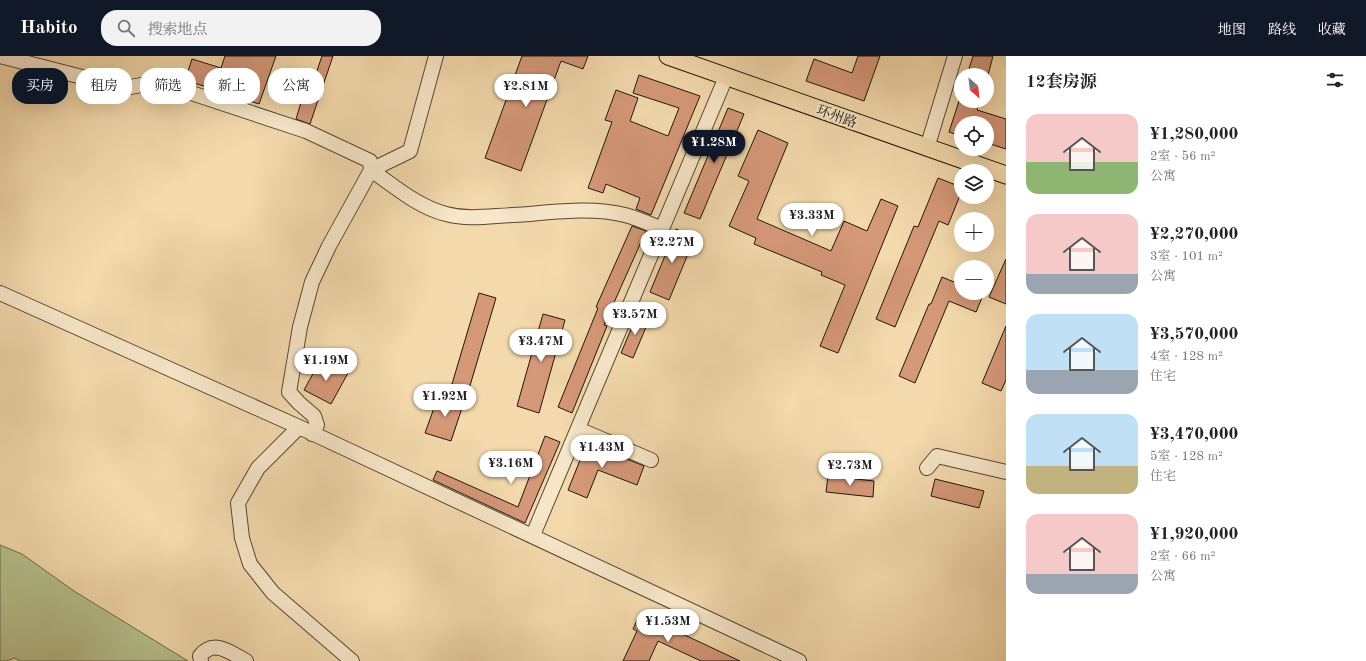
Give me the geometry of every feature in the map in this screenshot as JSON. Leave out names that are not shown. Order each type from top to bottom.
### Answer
[{"type":"main road","name":"环州路","points":[[668,56],[1006,175]]},
{"type":"street","points":[[0,56],[125,88],[158,82],[306,131],[370,161],[370,170],[329,246],[312,282],[300,327],[289,392],[314,416],[317,425],[312,434]]},
{"type":"street","points":[[370,170],[410,151],[436,56]]},
{"type":"street","points":[[928,148],[955,56]]},
{"type":"street","points":[[533,536],[726,76]]},
{"type":"street","points":[[370,170],[422,204],[436,211],[457,216],[479,218],[590,210],[625,215],[662,229]]},
{"type":"street","points":[[0,294],[299,427],[799,661]]},
{"type":"street","points":[[299,427],[258,468],[238,502],[242,538],[250,564],[273,594],[352,661]]},
{"type":"street","points":[[578,429],[651,460]]},
{"type":"street","points":[[927,468],[937,456],[1006,472]]},
{"type":"street","points":[[201,661],[200,656],[205,650],[216,647],[224,649],[246,661]]},
{"type":"green space","points":[[0,545],[22,554],[74,591],[188,661],[19,661],[15,658],[0,661]]},
{"type":"building","points":[[225,56],[276,56],[272,68],[268,68],[268,79],[260,101],[260,68],[221,68]]},
{"type":"building","points":[[322,56],[333,56],[324,83],[324,68],[318,68]]},
{"type":"building","points":[[522,56],[588,56],[583,69],[561,61],[521,171],[485,158]]},
{"type":"building","points":[[858,56],[880,56],[864,101],[806,81],[814,59],[852,73]]},
{"type":"building","points":[[973,56],[993,56],[990,68],[969,68]]},
{"type":"building","points":[[192,59],[221,68],[204,68],[204,86],[196,84],[196,68],[189,68]]},
{"type":"building","points":[[639,75],[700,96],[651,215],[636,209],[640,198],[606,184],[603,193],[588,188],[612,122],[605,120],[616,90],[638,98],[630,121],[668,136],[679,108],[633,93]]},
{"type":"building","points":[[301,104],[317,104],[310,124],[296,119]]},
{"type":"building","points":[[728,108],[744,114],[700,219],[684,213]]},
{"type":"building","points":[[957,108],[978,108],[977,110],[1006,119],[1006,149],[994,145],[994,116],[954,116]]},
{"type":"building","points":[[954,116],[954,134],[949,132]]},
{"type":"building","points":[[758,130],[788,143],[757,219],[831,251],[844,221],[867,231],[881,199],[898,206],[838,353],[820,346],[845,285],[821,275],[822,272],[754,244],[756,238],[729,226],[749,181],[738,176]]},
{"type":"building","points":[[938,178],[954,184],[954,204],[957,204],[948,225],[939,221],[895,327],[876,319],[914,226],[918,227]]},
{"type":"building","points":[[632,226],[646,231],[604,325],[607,326],[572,413],[558,407],[598,308],[596,307]]},
{"type":"building","points":[[676,229],[695,237],[669,300],[650,292]]},
{"type":"building","points":[[1006,259],[1006,304],[994,299],[994,286]]},
{"type":"building","points":[[942,277],[954,282],[954,300],[981,300],[976,312],[949,301],[915,383],[899,376],[929,304],[931,304]]},
{"type":"building","points":[[479,293],[496,298],[469,389],[452,384]]},
{"type":"building","points":[[543,314],[565,320],[539,413],[517,406]]},
{"type":"building","points":[[637,315],[649,320],[633,358],[621,353]]},
{"type":"building","points":[[1006,326],[1006,380],[1001,391],[982,383]]},
{"type":"building","points":[[321,359],[348,373],[331,404],[304,390]]},
{"type":"building","points":[[439,394],[464,402],[451,441],[425,433]]},
{"type":"building","points":[[545,436],[560,442],[525,523],[433,480],[437,471],[518,507]]},
{"type":"building","points":[[587,443],[644,466],[637,485],[598,470],[587,498],[568,490]]},
{"type":"building","points":[[828,476],[874,481],[873,497],[826,492]]},
{"type":"building","points":[[935,479],[984,491],[979,508],[931,496]]},
{"type":"building","points":[[640,614],[740,661],[701,661],[658,641],[649,661],[623,661],[637,631],[633,629]]}]
